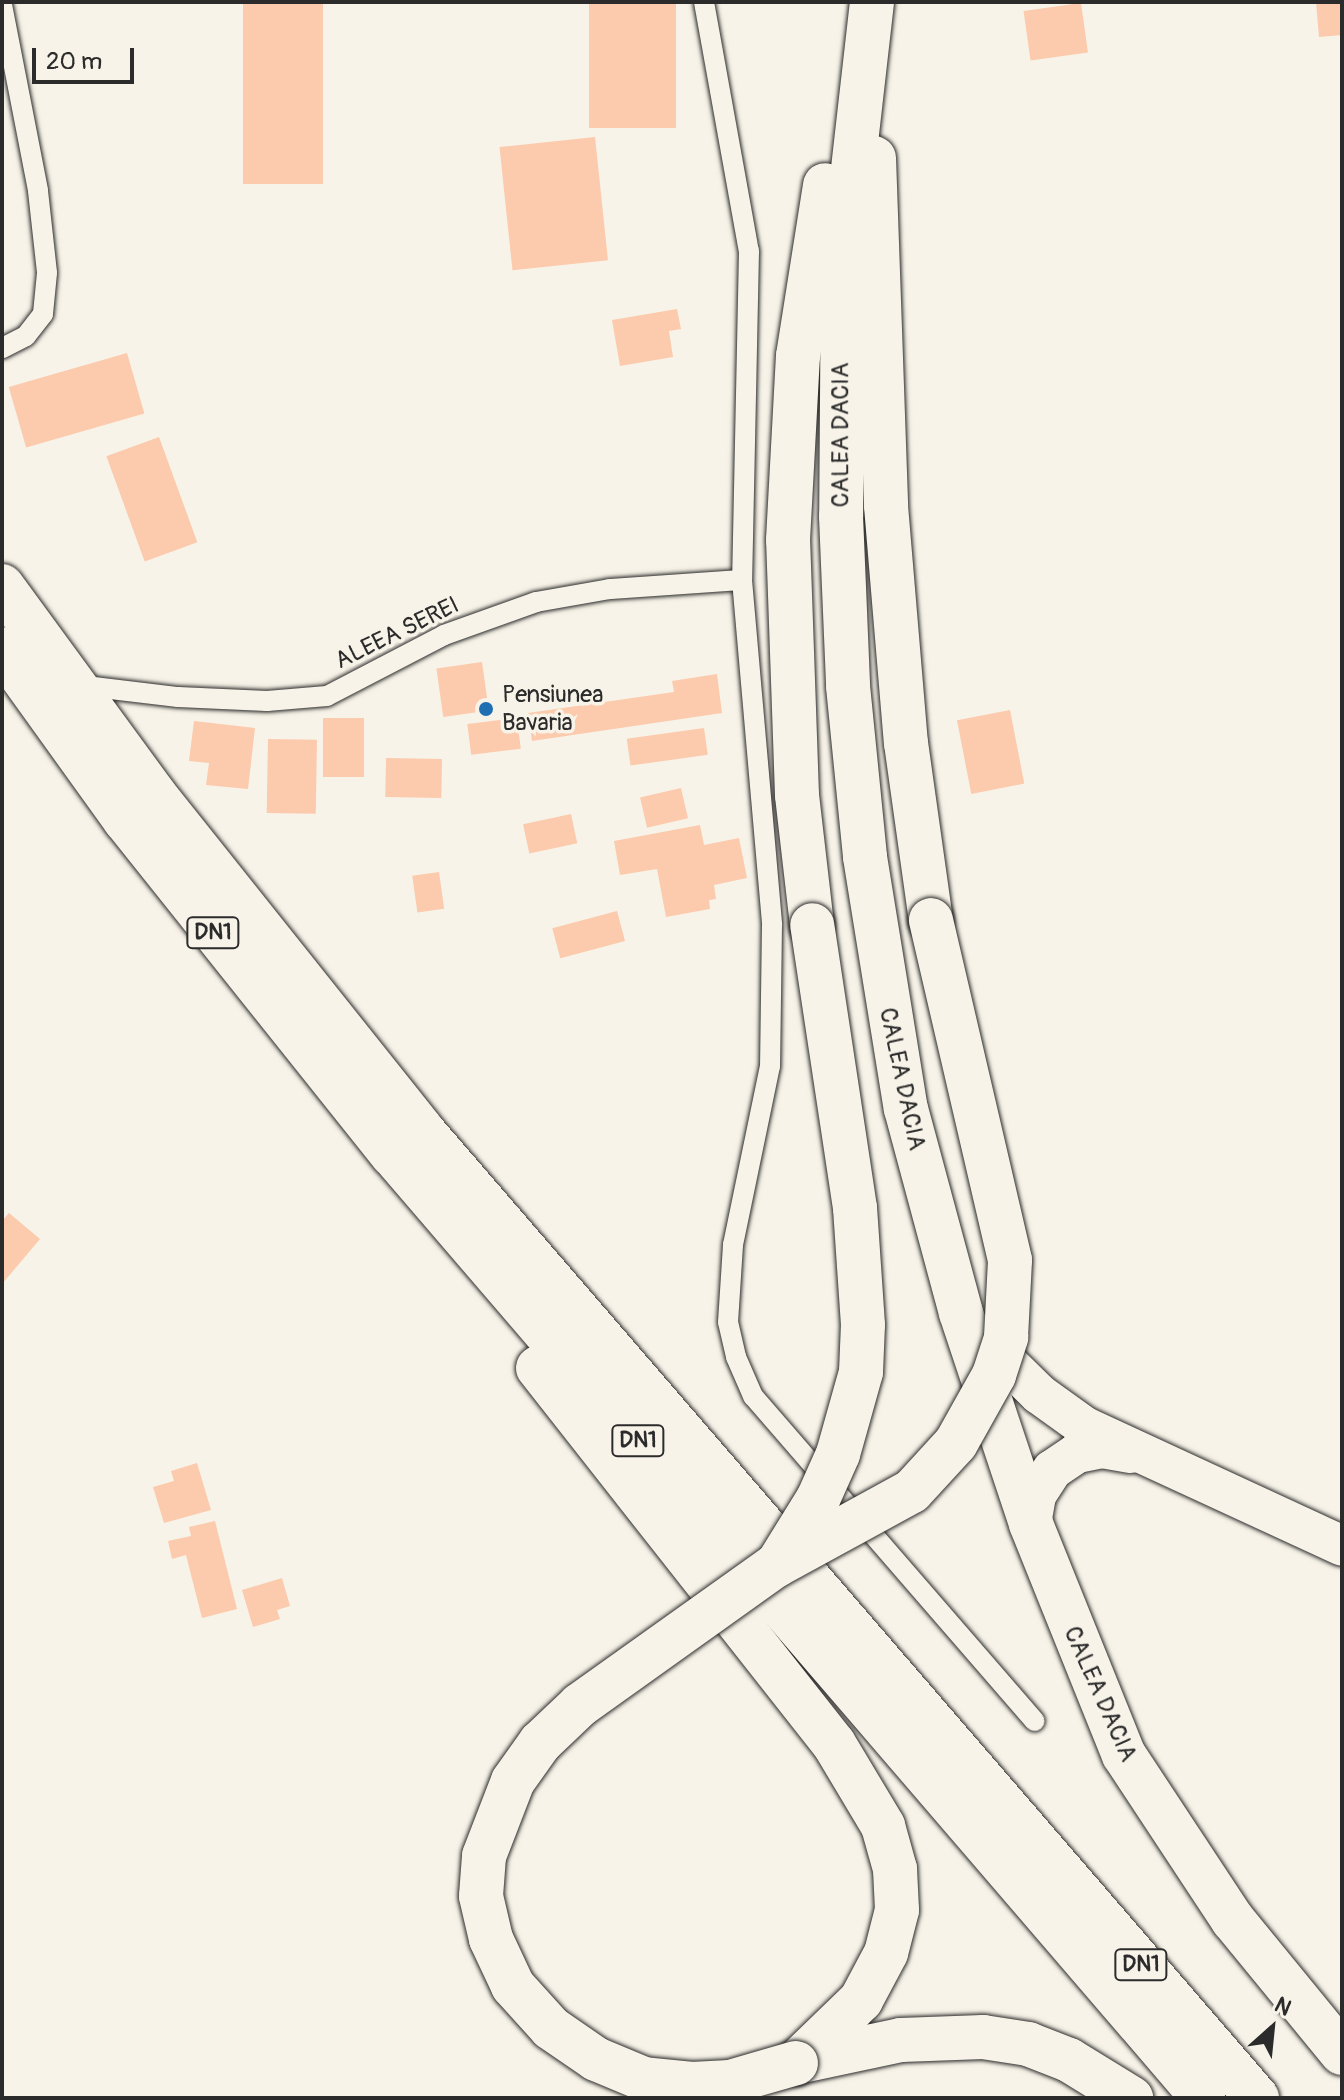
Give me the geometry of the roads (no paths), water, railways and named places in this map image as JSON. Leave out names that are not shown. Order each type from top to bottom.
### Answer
[{"type":"main road","name":"CALEA DACIA","points":[[872,2],[863,52],[843,255],[840,475],[848,686],[865,857],[893,1042],[961,1313],[1031,1524],[1083,1660],[1124,1755],[1233,1920],[1342,2053]]},
{"type":"main road","points":[[863,52],[879,258],[886,506],[906,743],[931,920],[1005,1230],[1010,1260],[1006,1337],[976,1411],[934,1470],[879,1513],[775,1566],[627,1669],[540,1743],[496,1817],[484,1856],[481,1896],[491,1939],[513,1986],[551,2028],[596,2059],[644,2079],[692,2084],[730,2082],[796,2063],[901,2040],[983,2037],[1028,2044],[1069,2060],[1131,2098]]},
{"type":"main road","points":[[775,1566],[818,1499],[838,1454],[861,1372],[863,1325],[855,1208],[812,925],[790,668],[791,440],[822,198],[863,52]]},
{"type":"main road","name":"DN1","points":[[2,586],[235,900],[898,1715]]},
{"type":"main road","name":"DN1","points":[[2,649],[125,820],[392,1154],[898,1715],[1010,1845],[1203,2098]]},
{"type":"main road","points":[[392,1154],[417,1219],[834,1744],[883,1826],[895,1869],[897,1910],[886,1953],[861,2000],[796,2063]]},
{"type":"main road","name":"DN1","points":[[1010,1845],[1257,2098]]},
{"type":"street","points":[[961,1313],[1039,1394],[1135,1453],[1342,1546]]},
{"type":"street","points":[[1031,1524],[1036,1495],[1052,1470],[1077,1453],[1102,1448],[1135,1453]]},
{"type":"lane","points":[[704,2],[749,251],[742,580],[772,925],[770,1066],[728,1278],[728,1322],[736,1357],[753,1396],[807,1464],[1035,1721]]},
{"type":"lane","points":[[2,5],[38,191],[47,273],[43,314],[26,336],[2,348]]},
{"type":"lane","name":"ALEEA SEREI","points":[[73,685],[178,697],[267,701],[327,696],[444,635],[536,602],[610,589],[742,580]]},
{"type":"place","name":"Pensiunea Bavaria","points":[[486,709]]}]
